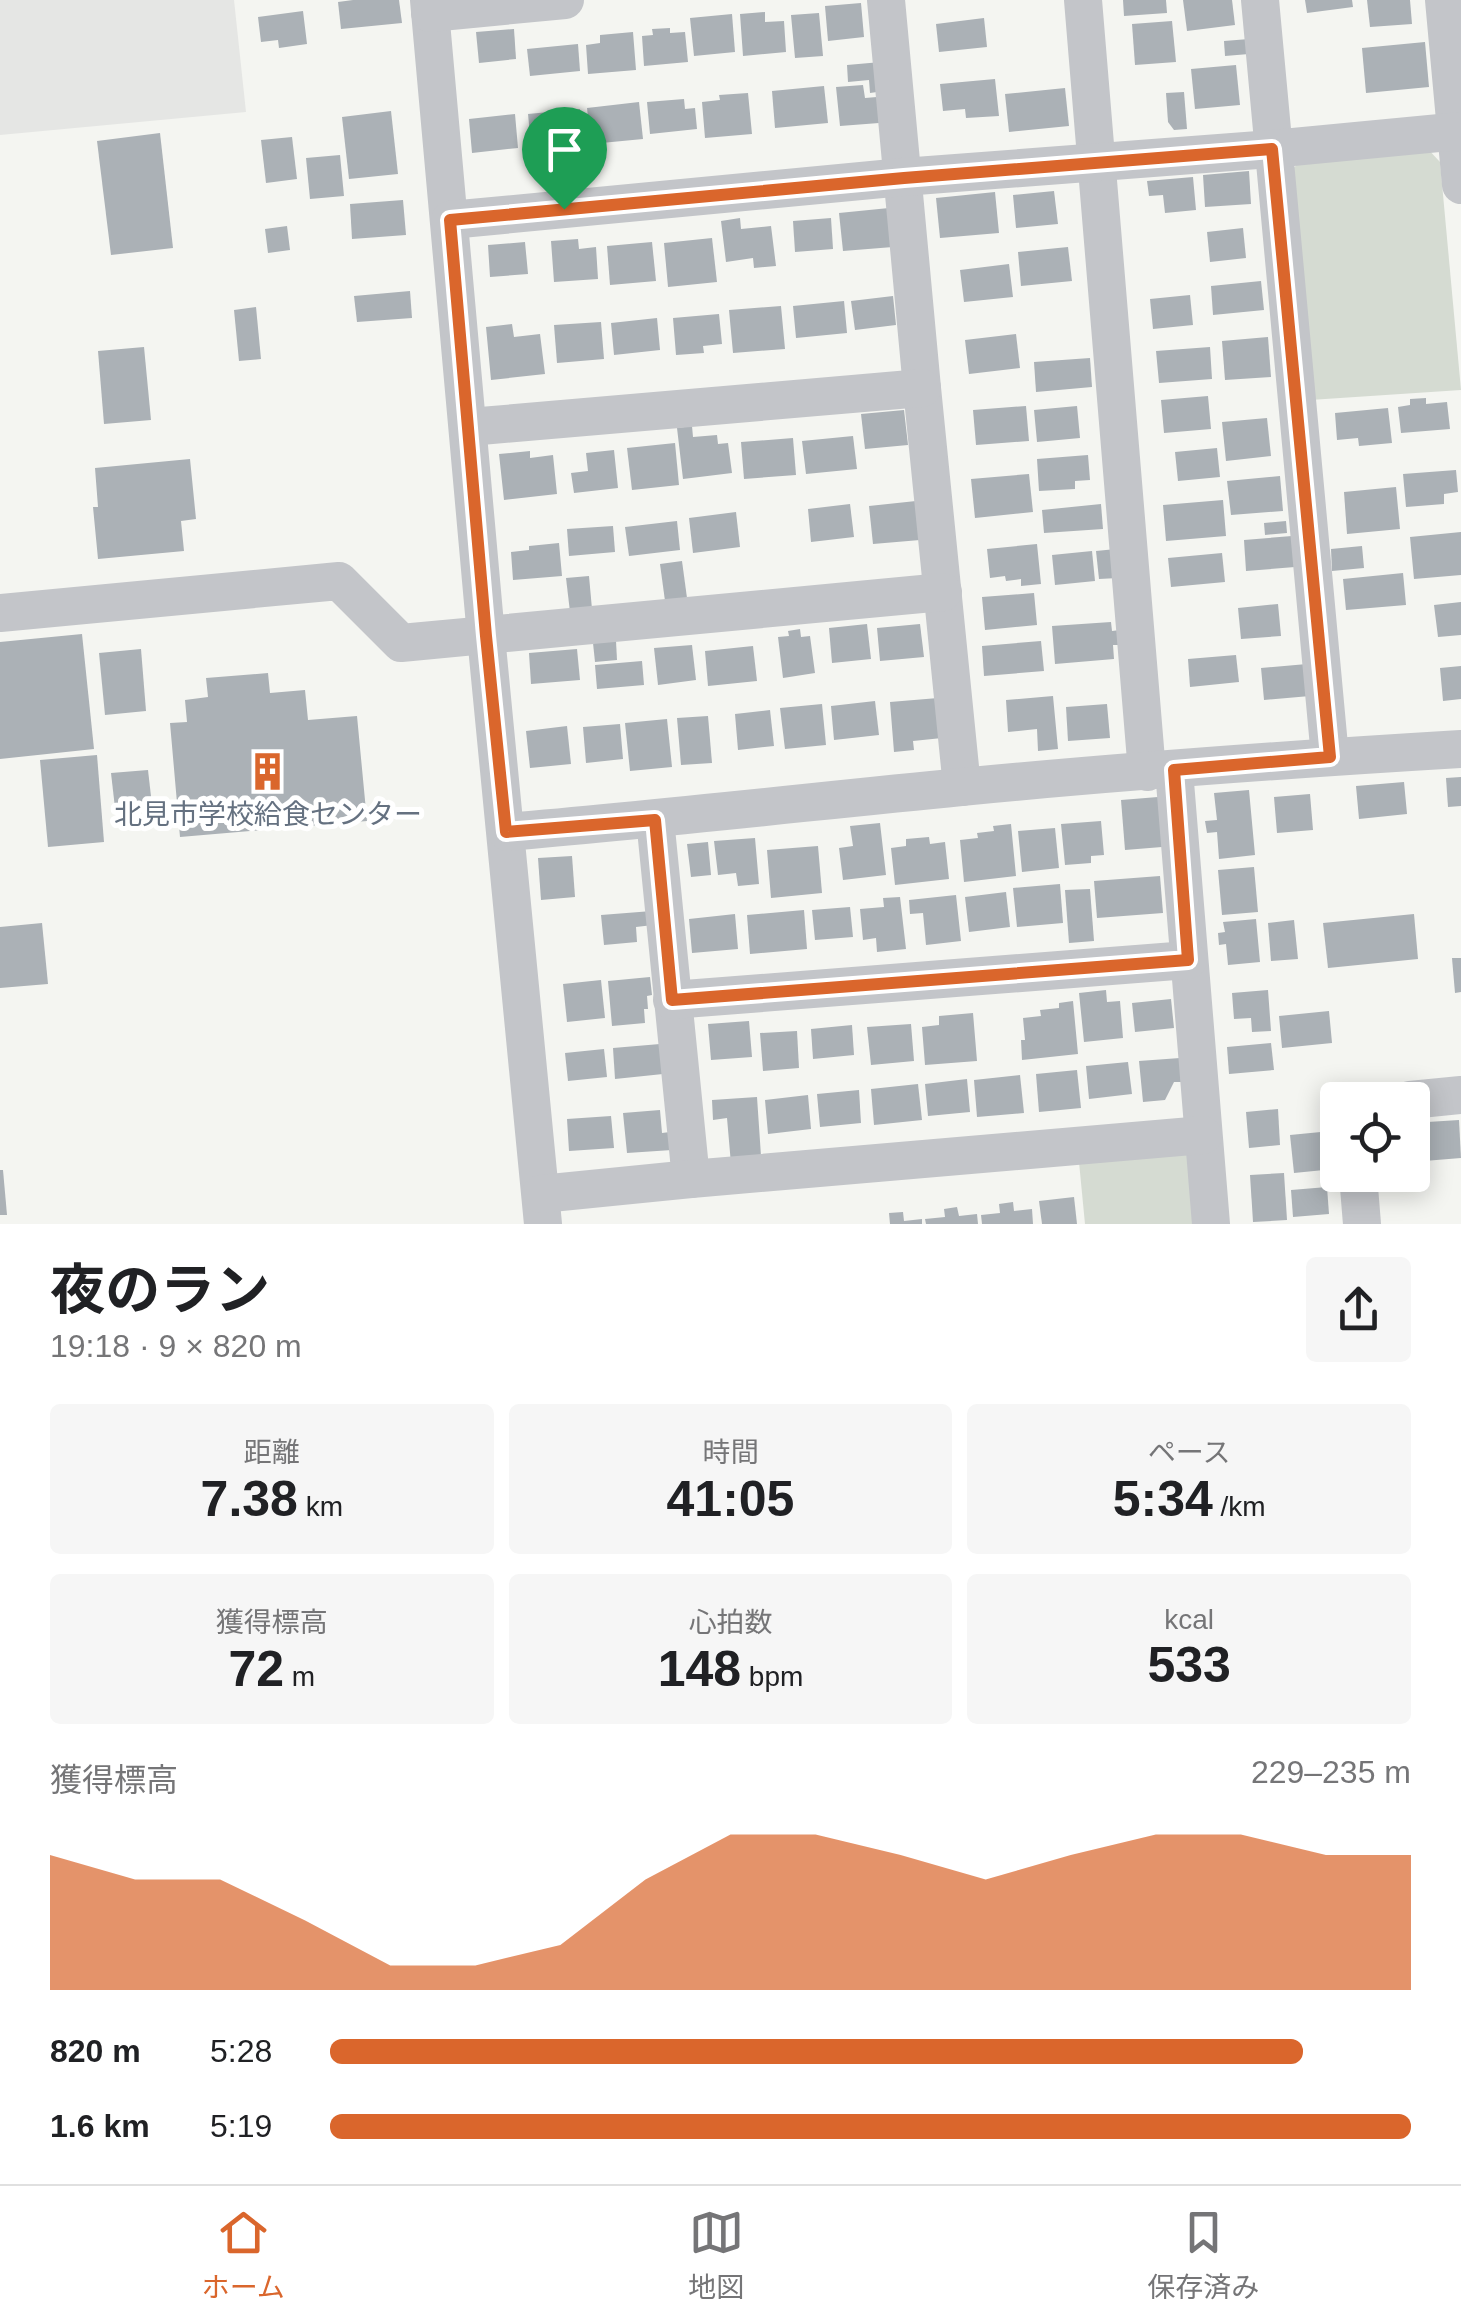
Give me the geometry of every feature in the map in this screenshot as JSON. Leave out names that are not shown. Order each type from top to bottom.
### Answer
[{"type":"street","points":[[564,0],[430,7],[542,1209],[691,1178],[1202,1136]]},
{"type":"street","points":[[886,0],[962,787]]},
{"type":"street","points":[[1082,0],[1160,771],[1188,960],[1211,1224]]},
{"type":"street","points":[[1260,0],[1330,757]]},
{"type":"street","points":[[1444,0],[1461,184]]},
{"type":"street","points":[[450,220],[1459,131]]},
{"type":"street","points":[[468,427],[922,388]]},
{"type":"street","points":[[0,613],[339,581],[401,643],[943,592]]},
{"type":"street","points":[[506,832],[962,787],[1461,749]]},
{"type":"street","points":[[655,820],[691,1178]]},
{"type":"street","points":[[672,1000],[1188,960]]},
{"type":"street","points":[[1430,1098],[1461,1094]]},
{"type":"street","points":[[1359,1192],[1362,1224]]},
{"type":"shaded area","points":[[0,0],[234,0],[246,112],[0,135]]},
{"type":"shaded area","points":[[1426,147],[1440,162],[1461,390],[1310,400],[1290,172],[1303,158]]},
{"type":"shaded area","points":[[1190,1151],[1196,1224],[1085,1224],[1079,1162]]},
{"type":"building","points":[[399,0],[402,23],[341,29],[338,2]]},
{"type":"building","points":[[1123,0],[1166,0],[1167,13],[1124,16]]},
{"type":"building","points":[[1183,0],[1232,0],[1235,25],[1187,31]]},
{"type":"building","points":[[1305,0],[1352,0],[1353,7],[1307,13]]},
{"type":"building","points":[[1367,0],[1410,0],[1412,24],[1370,27]]},
{"type":"building","points":[[861,3],[864,37],[828,41],[825,6]]},
{"type":"building","points":[[303,11],[307,44],[279,48],[278,40],[261,42],[258,17]]},
{"type":"building","points":[[765,12],[765,22],[784,21],[786,52],[743,56],[740,14]]},
{"type":"building","points":[[819,13],[823,56],[795,58],[791,15]]},
{"type":"building","points":[[732,14],[735,52],[694,56],[690,18]]},
{"type":"building","points":[[984,18],[987,47],[939,52],[936,24]]},
{"type":"building","points":[[1172,21],[1176,62],[1135,65],[1132,24]]},
{"type":"building","points":[[670,28],[670,33],[685,32],[688,62],[644,66],[642,36],[653,35],[652,29]]},
{"type":"building","points":[[514,29],[516,59],[479,63],[476,32]]},
{"type":"building","points":[[633,32],[636,70],[588,74],[586,45],[600,43],[600,35]]},
{"type":"building","points":[[1249,39],[1249,54],[1225,56],[1224,41]]},
{"type":"building","points":[[1425,42],[1429,87],[1366,93],[1362,48]]},
{"type":"building","points":[[578,44],[580,71],[530,76],[527,49]]},
{"type":"building","points":[[881,62],[884,91],[870,93],[869,80],[848,82],[847,65]]},
{"type":"building","points":[[1236,65],[1240,105],[1195,109],[1191,69]]},
{"type":"building","points":[[995,79],[999,116],[966,118],[965,109],[943,111],[940,84]]},
{"type":"building","points":[[863,85],[865,98],[877,97],[879,123],[840,126],[836,87]]},
{"type":"building","points":[[824,86],[828,123],[775,128],[772,91]]},
{"type":"building","points":[[1065,88],[1069,126],[1009,132],[1005,94]]},
{"type":"building","points":[[1184,92],[1187,129],[1174,130],[1168,122],[1166,93]]},
{"type":"building","points":[[748,93],[752,134],[705,138],[702,102],[720,100],[719,95]]},
{"type":"building","points":[[684,99],[685,109],[695,108],[697,129],[650,134],[647,102]]},
{"type":"building","points":[[639,102],[643,139],[591,144],[587,108]]},
{"type":"building","points":[[580,109],[583,140],[531,145],[528,114]]},
{"type":"building","points":[[391,111],[398,174],[349,179],[342,117]]},
{"type":"building","points":[[515,114],[518,148],[472,153],[469,119]]},
{"type":"building","points":[[160,133],[173,248],[111,255],[97,141]]},
{"type":"building","points":[[292,137],[297,179],[266,183],[261,140]]},
{"type":"building","points":[[340,155],[344,196],[310,199],[306,158]]},
{"type":"building","points":[[1249,171],[1251,204],[1205,207],[1203,175]]},
{"type":"building","points":[[1193,177],[1196,210],[1165,213],[1163,195],[1149,196],[1147,181]]},
{"type":"building","points":[[1054,191],[1058,224],[1016,228],[1013,195]]},
{"type":"building","points":[[995,192],[999,233],[940,238],[936,198]]},
{"type":"building","points":[[403,200],[406,235],[352,239],[350,204]]},
{"type":"building","points":[[889,208],[893,247],[843,251],[839,213]]},
{"type":"building","points":[[740,218],[741,229],[771,226],[776,266],[754,268],[753,258],[726,262],[721,221]]},
{"type":"building","points":[[831,218],[833,249],[795,252],[793,221]]},
{"type":"building","points":[[287,226],[290,250],[268,253],[265,229]]},
{"type":"building","points":[[1243,228],[1246,258],[1210,262],[1207,232]]},
{"type":"building","points":[[712,238],[717,282],[668,287],[664,243]]},
{"type":"building","points":[[578,239],[579,249],[596,247],[598,279],[554,282],[551,241]]},
{"type":"building","points":[[525,242],[528,274],[490,277],[488,245]]},
{"type":"building","points":[[652,242],[656,281],[610,285],[607,246]]},
{"type":"building","points":[[1068,247],[1072,281],[1021,286],[1018,252]]},
{"type":"building","points":[[1009,264],[1013,297],[964,302],[960,270]]},
{"type":"building","points":[[1261,281],[1264,310],[1213,315],[1211,286]]},
{"type":"building","points":[[410,291],[412,318],[357,322],[354,296]]},
{"type":"building","points":[[1190,295],[1193,325],[1153,329],[1150,299]]},
{"type":"building","points":[[893,296],[896,325],[855,330],[851,301]]},
{"type":"building","points":[[844,301],[847,333],[796,338],[793,306]]},
{"type":"building","points":[[781,306],[785,349],[733,353],[729,310]]},
{"type":"building","points":[[256,307],[261,359],[239,361],[234,310]]},
{"type":"building","points":[[719,314],[722,344],[703,346],[704,353],[676,355],[673,318]]},
{"type":"building","points":[[657,318],[660,350],[614,355],[611,323]]},
{"type":"building","points":[[601,322],[604,359],[557,363],[554,325]]},
{"type":"building","points":[[512,324],[514,337],[540,334],[545,374],[491,380],[486,327]]},
{"type":"building","points":[[1016,334],[1020,368],[969,374],[965,340]]},
{"type":"building","points":[[1268,337],[1271,377],[1225,380],[1222,341]]},
{"type":"building","points":[[144,347],[151,420],[104,424],[98,351]]},
{"type":"building","points":[[1210,347],[1212,379],[1159,383],[1156,351]]},
{"type":"building","points":[[1090,358],[1092,387],[1036,392],[1034,362]]},
{"type":"building","points":[[1208,396],[1211,429],[1164,433],[1161,400]]},
{"type":"building","points":[[1426,398],[1426,404],[1447,402],[1450,429],[1401,433],[1398,407],[1410,405],[1410,399]]},
{"type":"building","points":[[1026,406],[1029,441],[976,445],[973,410]]},
{"type":"building","points":[[1077,406],[1080,438],[1037,442],[1034,410]]},
{"type":"building","points":[[1388,408],[1392,443],[1359,446],[1358,438],[1337,440],[1335,413]]},
{"type":"building","points":[[904,410],[908,445],[865,449],[861,414]]},
{"type":"building","points":[[1267,418],[1271,456],[1226,461],[1222,422]]},
{"type":"building","points":[[692,426],[693,437],[717,435],[718,444],[728,443],[732,473],[683,479],[677,428]]},
{"type":"building","points":[[853,436],[857,469],[806,474],[802,441]]},
{"type":"building","points":[[793,438],[796,475],[744,479],[741,442]]},
{"type":"building","points":[[675,443],[679,485],[632,490],[627,448]]},
{"type":"building","points":[[1217,448],[1220,477],[1178,481],[1175,452]]},
{"type":"building","points":[[614,450],[618,488],[574,493],[571,473],[588,471],[586,453]]},
{"type":"building","points":[[530,451],[530,458],[553,455],[557,494],[504,500],[499,454]]},
{"type":"building","points":[[1088,455],[1090,480],[1075,481],[1075,489],[1039,491],[1037,459]]},
{"type":"building","points":[[190,459],[196,519],[181,521],[184,551],[98,559],[93,507],[98,507],[95,468]]},
{"type":"building","points":[[1456,470],[1458,492],[1444,494],[1444,504],[1406,507],[1403,474]]},
{"type":"building","points":[[1029,474],[1033,512],[975,518],[971,479]]},
{"type":"building","points":[[1280,476],[1283,511],[1231,515],[1227,481]]},
{"type":"building","points":[[1396,487],[1400,529],[1347,534],[1344,492]]},
{"type":"building","points":[[1223,500],[1226,536],[1166,541],[1163,505]]},
{"type":"building","points":[[916,501],[920,540],[873,544],[869,506]]},
{"type":"building","points":[[850,504],[854,537],[811,542],[808,509]]},
{"type":"building","points":[[1101,504],[1103,529],[1044,533],[1042,510]]},
{"type":"building","points":[[736,512],[740,547],[693,553],[689,518]]},
{"type":"building","points":[[677,521],[680,550],[629,556],[625,527]]},
{"type":"building","points":[[1286,521],[1287,533],[1265,535],[1264,523]]},
{"type":"building","points":[[613,526],[615,552],[569,556],[567,529]]},
{"type":"building","points":[[1461,532],[1461,575],[1414,579],[1410,537]]},
{"type":"building","points":[[1292,536],[1295,567],[1246,571],[1244,540]]},
{"type":"building","points":[[559,543],[562,576],[513,580],[511,552]]},
{"type":"building","points":[[1037,544],[1041,584],[1021,586],[1021,579],[990,578],[987,549]]},
{"type":"building","points":[[1362,546],[1364,568],[1332,571],[1331,549]]},
{"type":"building","points":[[1116,549],[1118,578],[1099,579],[1096,551]]},
{"type":"building","points":[[1092,551],[1095,581],[1055,585],[1052,555]]},
{"type":"building","points":[[1222,553],[1225,582],[1171,587],[1168,558]]},
{"type":"building","points":[[682,561],[687,598],[665,601],[660,564]]},
{"type":"building","points":[[1403,573],[1406,605],[1346,610],[1343,579]]},
{"type":"building","points":[[589,576],[592,609],[570,612],[566,578]]},
{"type":"building","points":[[1034,593],[1037,625],[985,630],[982,597]]},
{"type":"building","points":[[1461,602],[1461,635],[1438,637],[1434,605]]},
{"type":"building","points":[[1278,604],[1281,636],[1241,639],[1238,608]]},
{"type":"building","points":[[1111,622],[1112,631],[1120,630],[1121,645],[1113,645],[1114,659],[1055,664],[1052,626]]},
{"type":"building","points":[[867,624],[871,659],[832,663],[829,628]]},
{"type":"building","points":[[920,624],[924,657],[880,661],[877,628]]},
{"type":"building","points":[[800,629],[801,637],[810,636],[815,673],[783,678],[778,637]]},
{"type":"building","points":[[82,634],[94,749],[0,759],[0,642]]},
{"type":"building","points":[[616,641],[617,660],[595,662],[593,643]]},
{"type":"building","points":[[1041,641],[1044,671],[984,676],[982,646]]},
{"type":"building","points":[[692,645],[696,680],[658,685],[654,648]]},
{"type":"building","points":[[753,646],[757,681],[708,686],[705,651]]},
{"type":"building","points":[[141,649],[146,711],[105,715],[99,653]]},
{"type":"building","points":[[577,649],[580,680],[531,684],[529,653]]},
{"type":"building","points":[[1236,655],[1239,682],[1190,687],[1188,659]]},
{"type":"building","points":[[642,661],[644,685],[597,689],[595,665]]},
{"type":"building","points":[[1307,664],[1310,696],[1264,700],[1261,668]]},
{"type":"building","points":[[1461,666],[1461,699],[1443,701],[1440,668]]},
{"type":"building","name":"北見市学校給食センター","points":[[268,673],[270,693],[305,690],[308,720],[357,716],[367,821],[180,837],[170,723],[187,722],[185,700],[208,697],[206,678]]},
{"type":"building","points":[[1053,696],[1058,749],[1038,751],[1037,729],[1008,732],[1006,700]]},
{"type":"building","points":[[938,698],[942,738],[913,741],[914,750],[894,752],[890,702]]},
{"type":"building","points":[[875,701],[879,735],[834,740],[831,706]]},
{"type":"building","points":[[822,704],[826,745],[785,749],[780,708]]},
{"type":"building","points":[[1107,704],[1110,738],[1068,741],[1066,707]]},
{"type":"building","points":[[770,710],[774,746],[738,750],[735,714]]},
{"type":"building","points":[[708,716],[712,763],[681,765],[677,718]]},
{"type":"building","points":[[667,719],[672,767],[630,771],[625,723]]},
{"type":"building","points":[[620,724],[623,759],[586,763],[583,727]]},
{"type":"building","points":[[567,726],[571,764],[530,768],[526,731]]},
{"type":"building","points":[[97,755],[104,842],[48,847],[40,760]]},
{"type":"building","points":[[148,770],[152,805],[115,808],[111,773]]},
{"type":"building","points":[[1461,777],[1461,806],[1448,807],[1446,778]]},
{"type":"building","points":[[1404,782],[1407,814],[1359,819],[1356,786]]},
{"type":"building","points":[[1249,790],[1255,855],[1219,859],[1217,832],[1207,833],[1205,821],[1217,820],[1214,793]]},
{"type":"building","points":[[1310,794],[1313,830],[1277,833],[1274,797]]},
{"type":"building","points":[[1158,797],[1162,847],[1125,850],[1121,800]]},
{"type":"building","points":[[1101,821],[1104,855],[1091,856],[1091,863],[1065,865],[1061,824]]},
{"type":"building","points":[[880,823],[886,875],[843,880],[839,848],[853,846],[850,826]]},
{"type":"building","points":[[1011,824],[1016,876],[964,882],[960,840],[978,838],[977,833],[994,831],[993,826]]},
{"type":"building","points":[[1055,828],[1059,868],[1022,872],[1018,831]]},
{"type":"building","points":[[929,837],[930,844],[945,842],[949,879],[895,885],[891,848],[906,846],[906,839]]},
{"type":"building","points":[[755,838],[759,884],[738,886],[736,873],[718,875],[714,841]]},
{"type":"building","points":[[708,842],[711,875],[691,877],[687,844]]},
{"type":"building","points":[[818,846],[822,893],[771,898],[767,850]]},
{"type":"building","points":[[572,856],[575,897],[541,900],[538,858]]},
{"type":"building","points":[[1254,867],[1258,912],[1222,915],[1218,870]]},
{"type":"building","points":[[1160,876],[1163,913],[1097,918],[1094,881]]},
{"type":"building","points":[[1060,884],[1063,923],[1017,927],[1013,888]]},
{"type":"building","points":[[1090,889],[1094,941],[1069,943],[1065,890]]},
{"type":"building","points":[[1006,892],[1010,927],[969,932],[965,897]]},
{"type":"building","points":[[956,895],[961,941],[926,945],[923,913],[910,914],[909,900]]},
{"type":"building","points":[[900,897],[906,949],[877,952],[876,938],[863,940],[860,909],[884,907],[883,898]]},
{"type":"building","points":[[850,907],[853,937],[815,940],[812,910]]},
{"type":"building","points":[[804,910],[807,949],[750,954],[747,915]]},
{"type":"building","points":[[652,911],[653,925],[636,927],[637,942],[604,945],[601,915]]},
{"type":"building","points":[[735,914],[738,949],[692,953],[689,919]]},
{"type":"building","points":[[1414,914],[1418,959],[1328,968],[1323,923]]},
{"type":"building","points":[[1256,919],[1260,962],[1228,965],[1226,944],[1219,945],[1218,933],[1225,932],[1223,922]]},
{"type":"building","points":[[1294,920],[1298,959],[1271,961],[1268,923]]},
{"type":"building","points":[[42,923],[48,984],[0,988],[0,927]]},
{"type":"building","points":[[1452,958],[1461,958],[1461,992],[1455,993]]},
{"type":"building","points":[[650,977],[652,995],[647,996],[645,1023],[612,1026],[608,981]]},
{"type":"building","points":[[601,980],[605,1018],[567,1022],[563,984]]},
{"type":"building","points":[[1106,990],[1107,1002],[1120,1001],[1123,1038],[1084,1042],[1079,993]]},
{"type":"building","points":[[1268,990],[1271,1031],[1252,1032],[1251,1018],[1234,1019],[1232,993]]},
{"type":"building","points":[[1171,999],[1174,1028],[1135,1032],[1132,1003]]},
{"type":"building","points":[[1073,1001],[1078,1054],[1022,1060],[1023,1018],[1041,1016],[1040,1010],[1059,1008],[1059,1003]]},
{"type":"building","points":[[1329,1011],[1332,1043],[1282,1048],[1279,1016]]},
{"type":"building","points":[[973,1013],[977,1061],[925,1065],[922,1027],[939,1025],[939,1016]]},
{"type":"building","points":[[749,1021],[752,1057],[711,1060],[708,1024]]},
{"type":"building","points":[[911,1024],[914,1061],[871,1065],[867,1027]]},
{"type":"building","points":[[852,1025],[854,1055],[813,1059],[811,1029]]},
{"type":"building","points":[[797,1031],[799,1068],[763,1071],[760,1033]]},
{"type":"building","points":[[1271,1043],[1274,1070],[1229,1074],[1227,1047]]},
{"type":"building","points":[[660,1044],[663,1074],[615,1079],[613,1048]]},
{"type":"building","points":[[604,1049],[607,1077],[568,1081],[565,1053]]},
{"type":"building","points":[[1180,1058],[1181,1082],[1174,1082],[1165,1100],[1143,1102],[1139,1061]]},
{"type":"building","points":[[1128,1062],[1132,1094],[1089,1099],[1086,1066]]},
{"type":"building","points":[[1077,1070],[1081,1108],[1039,1112],[1036,1074]]},
{"type":"building","points":[[1020,1075],[1024,1113],[977,1117],[974,1080]]},
{"type":"building","points":[[967,1079],[970,1112],[928,1116],[925,1084]]},
{"type":"building","points":[[918,1084],[922,1120],[874,1125],[871,1089]]},
{"type":"building","points":[[859,1090],[861,1123],[820,1127],[817,1094]]},
{"type":"building","points":[[808,1095],[811,1129],[768,1134],[765,1100]]},
{"type":"building","points":[[757,1097],[761,1156],[731,1164],[727,1118],[713,1120],[712,1100]]},
{"type":"building","points":[[1278,1109],[1280,1145],[1249,1148],[1246,1112]]},
{"type":"building","points":[[660,1110],[662,1133],[670,1132],[672,1150],[627,1153],[623,1113]]},
{"type":"building","points":[[611,1116],[614,1148],[569,1151],[567,1119]]},
{"type":"building","points":[[1459,1120],[1461,1158],[1430,1161],[1430,1122]]},
{"type":"building","points":[[1320,1132],[1320,1170],[1294,1173],[1290,1135]]},
{"type":"building","points":[[3,1170],[7,1215],[0,1215]]},
{"type":"building","points":[[1284,1173],[1287,1220],[1253,1222],[1250,1175]]},
{"type":"building","points":[[1320,1188],[1320,1192],[1327,1192],[1329,1214],[1293,1217],[1291,1190]]},
{"type":"building","points":[[1074,1197],[1077,1224],[1042,1224],[1039,1201]]},
{"type":"building","points":[[1013,1202],[1014,1211],[1032,1209],[1033,1224],[982,1224],[981,1215],[1000,1213],[999,1204]]},
{"type":"building","points":[[957,1207],[959,1216],[977,1214],[978,1224],[926,1224],[925,1219],[945,1217],[944,1209]]},
{"type":"building","points":[[903,1212],[904,1221],[922,1219],[922,1224],[890,1224],[889,1213]]},
{"type":"place","name":"北見市学校給食センター","points":[[268,772]]},
{"type":"route","points":[[1272,149],[1330,757],[1174,770],[1188,960],[672,1000],[655,820],[506,832],[450,220],[564,209],[1272,149]]}]
